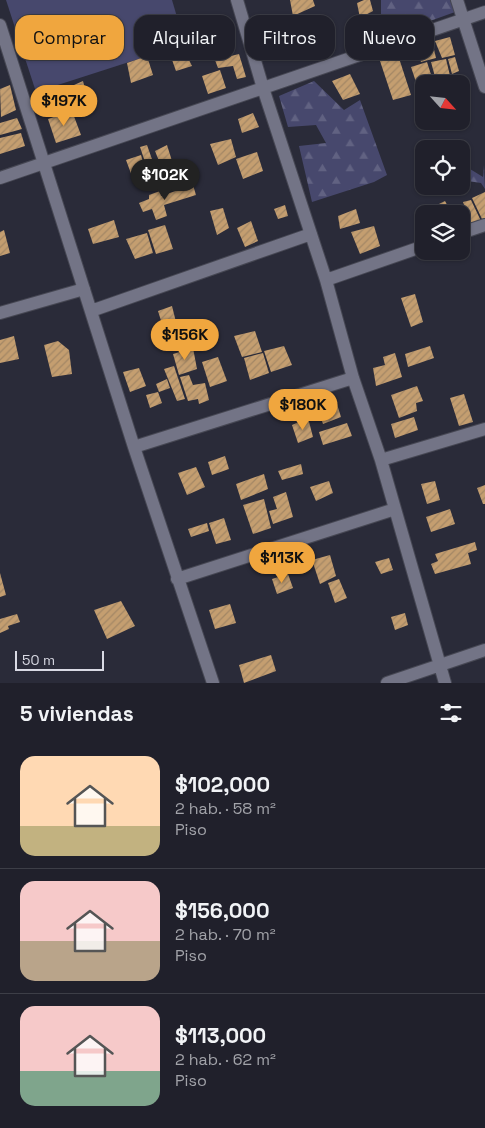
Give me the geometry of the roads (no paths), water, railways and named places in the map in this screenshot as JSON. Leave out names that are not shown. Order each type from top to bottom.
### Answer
[{"type":"street","points":[[236,0],[326,280],[353,378],[381,460],[446,683]]},
{"type":"street","points":[[457,0],[485,87]]},
{"type":"street","points":[[0,178],[485,12]]},
{"type":"street","points":[[0,24],[134,447],[213,683]]},
{"type":"street","points":[[470,231],[485,225]]},
{"type":"street","points":[[91,311],[311,234]]},
{"type":"street","points":[[326,280],[415,249]]},
{"type":"street","points":[[0,313],[84,289]]},
{"type":"street","points":[[134,447],[353,378]]},
{"type":"street","points":[[381,460],[485,429]]},
{"type":"street","points":[[177,579],[395,509]]},
{"type":"street","points":[[387,683],[485,650]]}]
